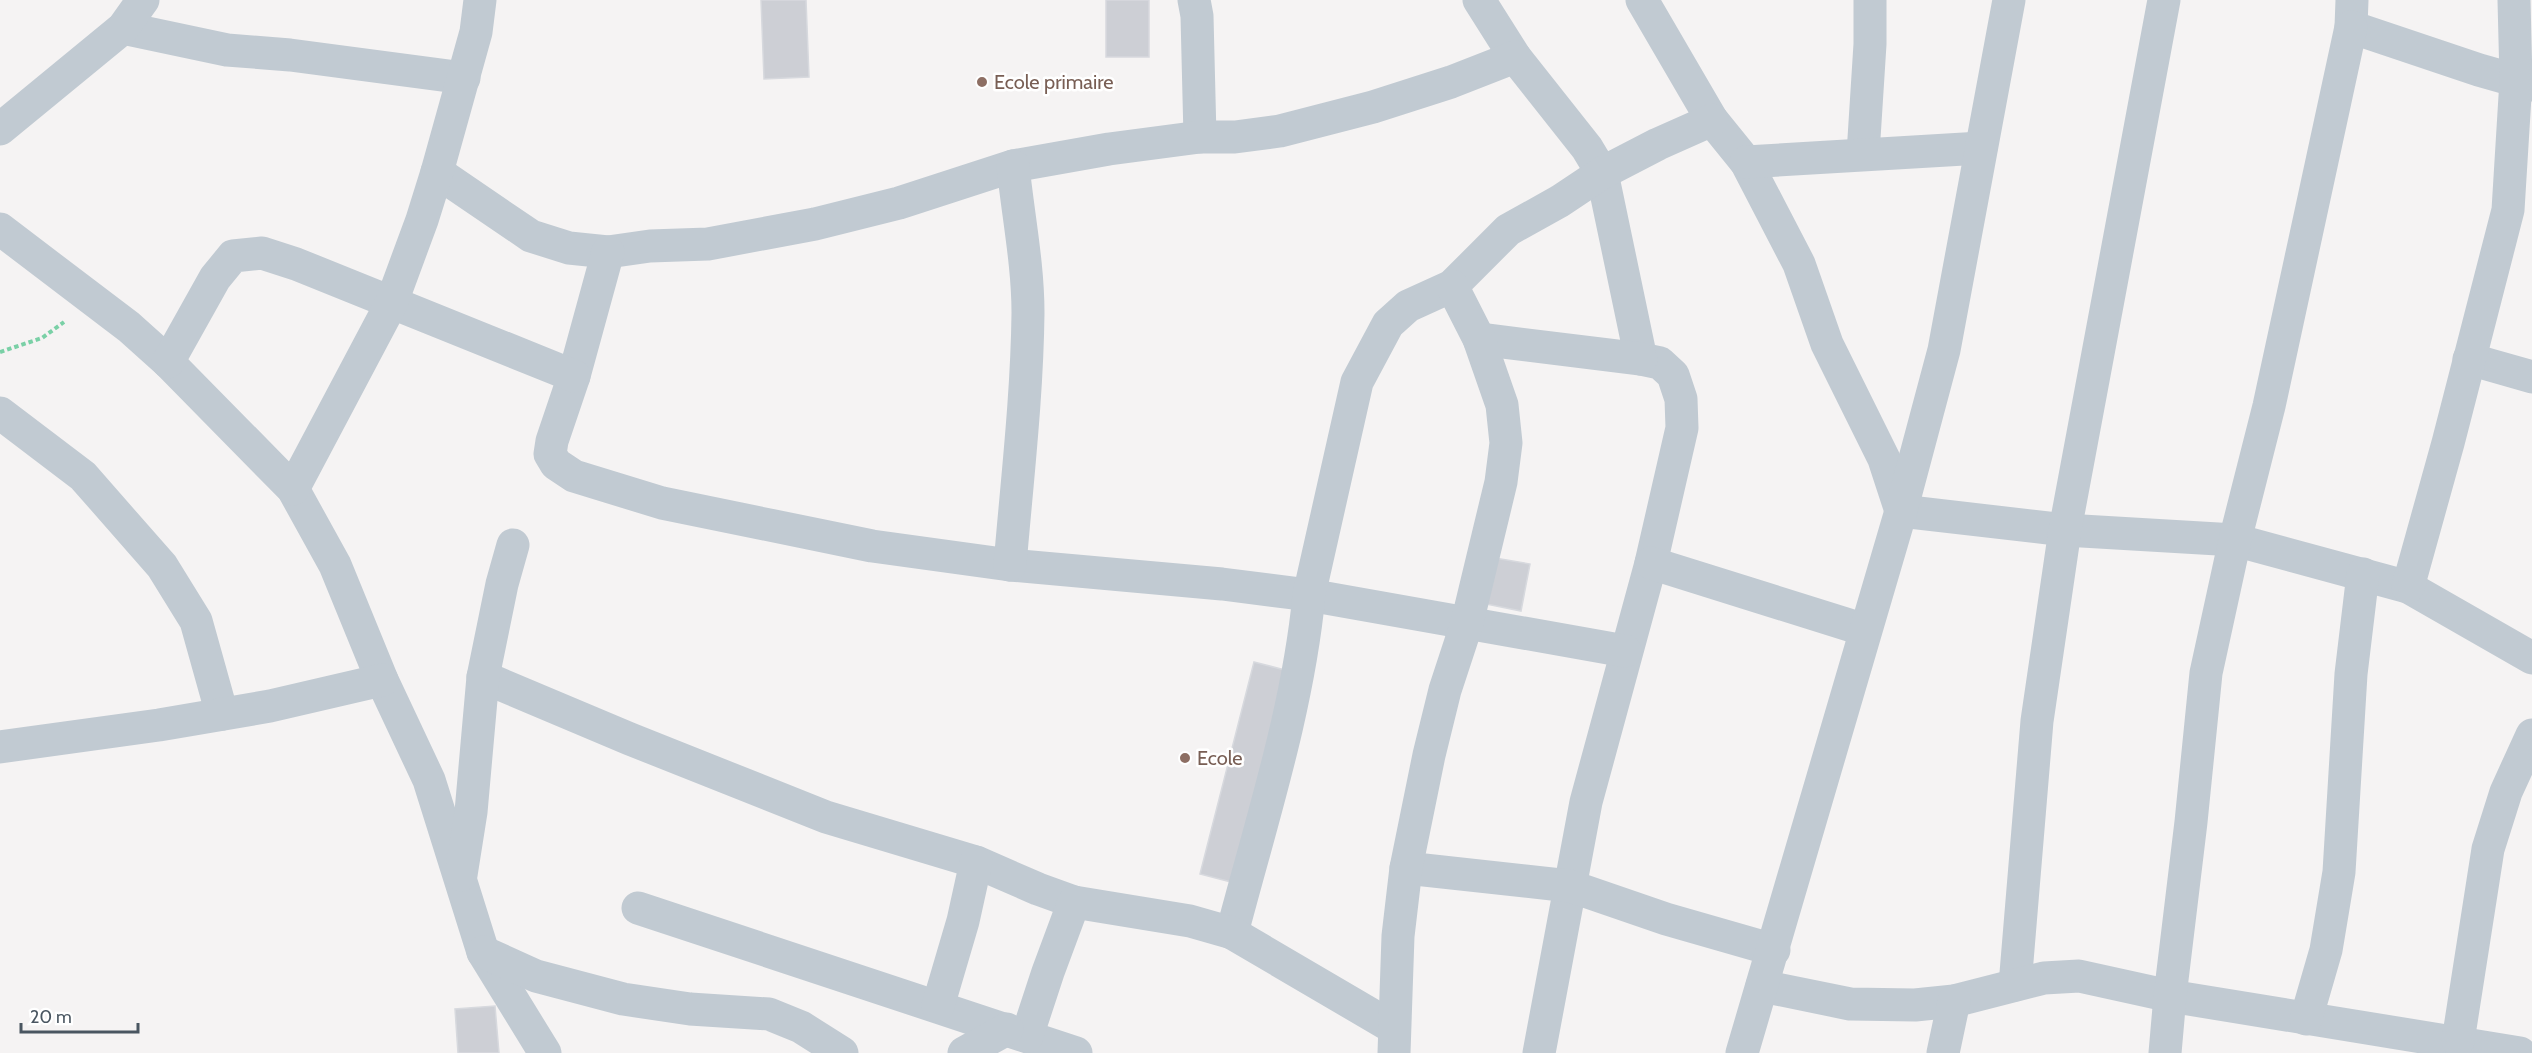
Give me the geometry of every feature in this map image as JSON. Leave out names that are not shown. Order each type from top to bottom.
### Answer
[{"type":"street","points":[[0,129],[123,28],[143,0]]},
{"type":"street","points":[[293,489],[391,304],[437,172],[476,32],[480,0]]},
{"type":"street","points":[[1194,0],[1197,16],[1200,137]]},
{"type":"street","points":[[1479,0],[1515,57],[1587,148],[1602,173],[1641,359]]},
{"type":"street","points":[[1642,0],[1712,120],[1746,162],[1799,264],[1827,344],[1884,459],[1901,511]]},
{"type":"street","points":[[1863,154],[1870,44],[1870,0]]},
{"type":"street","points":[[1742,1053],[1774,950],[1864,630],[1901,511],[1944,350],[2008,0]]},
{"type":"street","points":[[2015,985],[2037,721],[2064,530],[2164,0]]},
{"type":"street","points":[[2408,587],[2508,210],[2524,82],[2514,0]]},
{"type":"street","points":[[2165,1053],[2206,673],[2235,540],[2269,406],[2351,14],[2524,82]]},
{"type":"street","points":[[123,28],[227,50],[290,55],[464,78]]},
{"type":"street","points":[[437,172],[531,236],[569,248],[608,252],[708,243],[815,224],[899,203],[1013,166],[1109,149],[1200,137],[1235,137],[1280,131],[1384,104],[1451,82],[1515,57]]},
{"type":"street","points":[[1232,933],[1288,718],[1306,625],[1309,595],[1357,382],[1388,324],[1408,306],[1452,286],[1508,230],[1560,201],[1602,173],[1658,144],[1712,120]]},
{"type":"street","points":[[1746,162],[1981,148]]},
{"type":"street","points":[[1010,565],[1022,431],[1028,312],[1026,274],[1013,166]]},
{"type":"street","points":[[0,228],[129,327],[168,362],[293,489],[335,565],[382,680],[429,780],[483,952],[544,1053]]},
{"type":"street","points":[[608,252],[550,454],[556,464],[574,476],[662,503],[872,546],[1010,565],[1222,584],[1309,595],[1625,651]]},
{"type":"street","points":[[168,362],[215,278],[233,256],[262,253],[574,376]]},
{"type":"street","points":[[1394,1041],[1398,936],[1406,868],[1437,723],[1467,623],[1501,482],[1506,443],[1502,405],[1479,339],[1452,286]]},
{"type":"street","points":[[1479,339],[1660,363],[1673,375],[1681,399],[1682,428],[1678,450],[1651,563],[1625,651],[1586,802],[1539,1053]]},
{"type":"street","points":[[2469,359],[2532,377]]},
{"type":"street","points":[[0,413],[83,476],[162,566],[196,621],[222,714]]},
{"type":"street","points":[[1901,511],[2064,530],[2235,540],[2408,587],[2532,658]]},
{"type":"street","points":[[460,883],[471,812],[483,676],[502,584],[513,545]]},
{"type":"street","points":[[1651,563],[1864,630]]},
{"type":"street","points":[[2306,1018],[2326,950],[2339,872],[2352,674],[2363,574]]},
{"type":"street","points":[[483,676],[630,740],[826,817],[976,862],[1074,902],[1190,921],[1232,933],[1394,1041]]},
{"type":"street","points":[[0,747],[159,725],[270,706],[303,696],[382,680]]},
{"type":"street","points":[[2458,1041],[2488,849],[2506,792],[2532,735]]},
{"type":"street","points":[[938,1005],[963,921],[976,862]]},
{"type":"street","points":[[1406,868],[1491,880],[1570,886],[1666,919],[1774,950]]},
{"type":"street","points":[[964,1053],[1017,1033],[1047,972],[1074,902]]},
{"type":"street","points":[[638,908],[938,1005],[1076,1053]]},
{"type":"street","points":[[483,952],[536,976],[623,999],[690,1009],[769,1014],[801,1027],[842,1053]]},
{"type":"street","points":[[1762,986],[1850,1004],[1915,1005],[1954,1000],[2044,978],[2079,976],[2170,996],[2458,1041],[2520,1053]]},
{"type":"street","points":[[1942,1053],[1954,1000]]},
{"type":"path","points":[[0,352],[42,338],[94,301]]},
{"type":"building","points":[[761,0],[806,0],[809,77],[764,79]]},
{"type":"building","points":[[1106,0],[1149,0],[1149,57],[1106,57]]},
{"type":"building","points":[[1489,557],[1530,564],[1521,611],[1481,603]]},
{"type":"building","points":[[1254,662],[1289,671],[1235,883],[1200,874]]},
{"type":"building","points":[[495,1006],[499,1053],[458,1053],[455,1009]]},
{"type":"place","name":"Ecole primaire","points":[[982,82]]},
{"type":"place","name":"Ecole","points":[[1185,758]]}]
